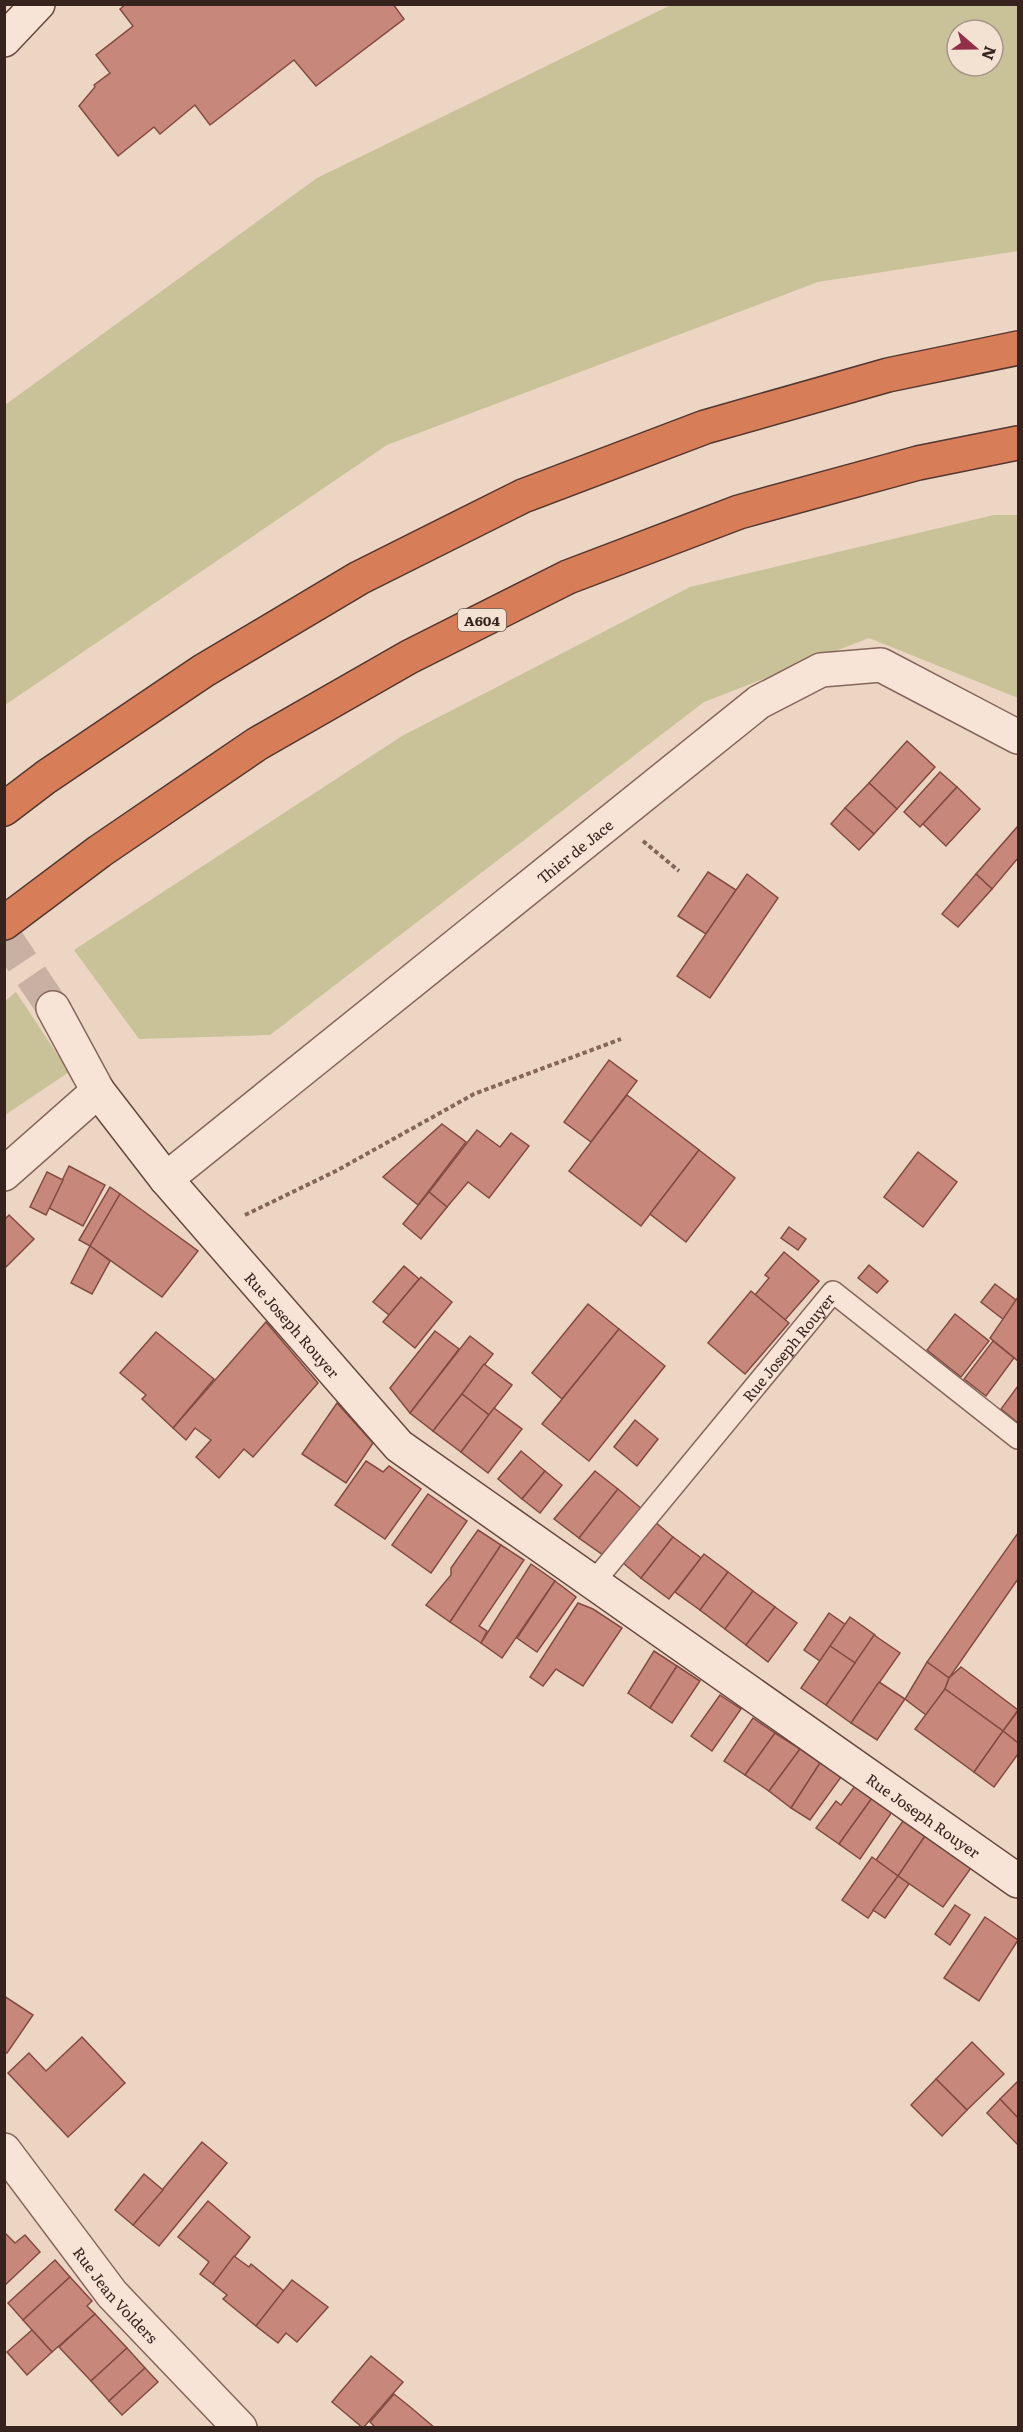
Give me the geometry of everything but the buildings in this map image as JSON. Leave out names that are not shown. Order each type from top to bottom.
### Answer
[{"type":"highway","points":[[4,809],[46,777],[203,671],[359,578],[524,496],[705,427],[888,375],[1018,348]]},
{"type":"highway","name":"A604","points":[[4,923],[100,851],[257,744],[409,657],[568,577],[738,512],[918,463],[1018,443]]},
{"type":"street","points":[[4,40],[38,4]]},
{"type":"street","name":"Thier de Jace","points":[[166,1179],[759,702],[820,669],[881,665],[1018,737]]},
{"type":"street","name":"Rue Joseph Rouyer","points":[[53,1008],[98,1090],[166,1179],[399,1446],[1018,1881]]},
{"type":"street","points":[[4,1174],[98,1090]]},
{"type":"street","name":"Rue Jean Volders","points":[[4,2150],[112,2294],[240,2427]]},
{"type":"lane","name":"Rue Joseph Rouyer","points":[[593,1583],[833,1292],[1018,1438]]},
{"type":"path","points":[[614,819],[680,871]]},
{"type":"path","points":[[211,1231],[336,1171],[474,1094],[621,1039]]},
{"type":"shaded area","points":[[671,5],[1018,5],[1018,251],[818,282],[387,445],[5,705],[5,405],[317,178]]},
{"type":"shaded area","points":[[994,515],[1018,515],[1018,698],[869,638],[704,702],[270,1035],[139,1039],[74,950],[402,736],[690,587]]},
{"type":"shaded area","points":[[16,992],[69,1072],[5,1115],[5,1001]]},
{"type":"tunnel","points":[[4,935],[53,1008]]}]
